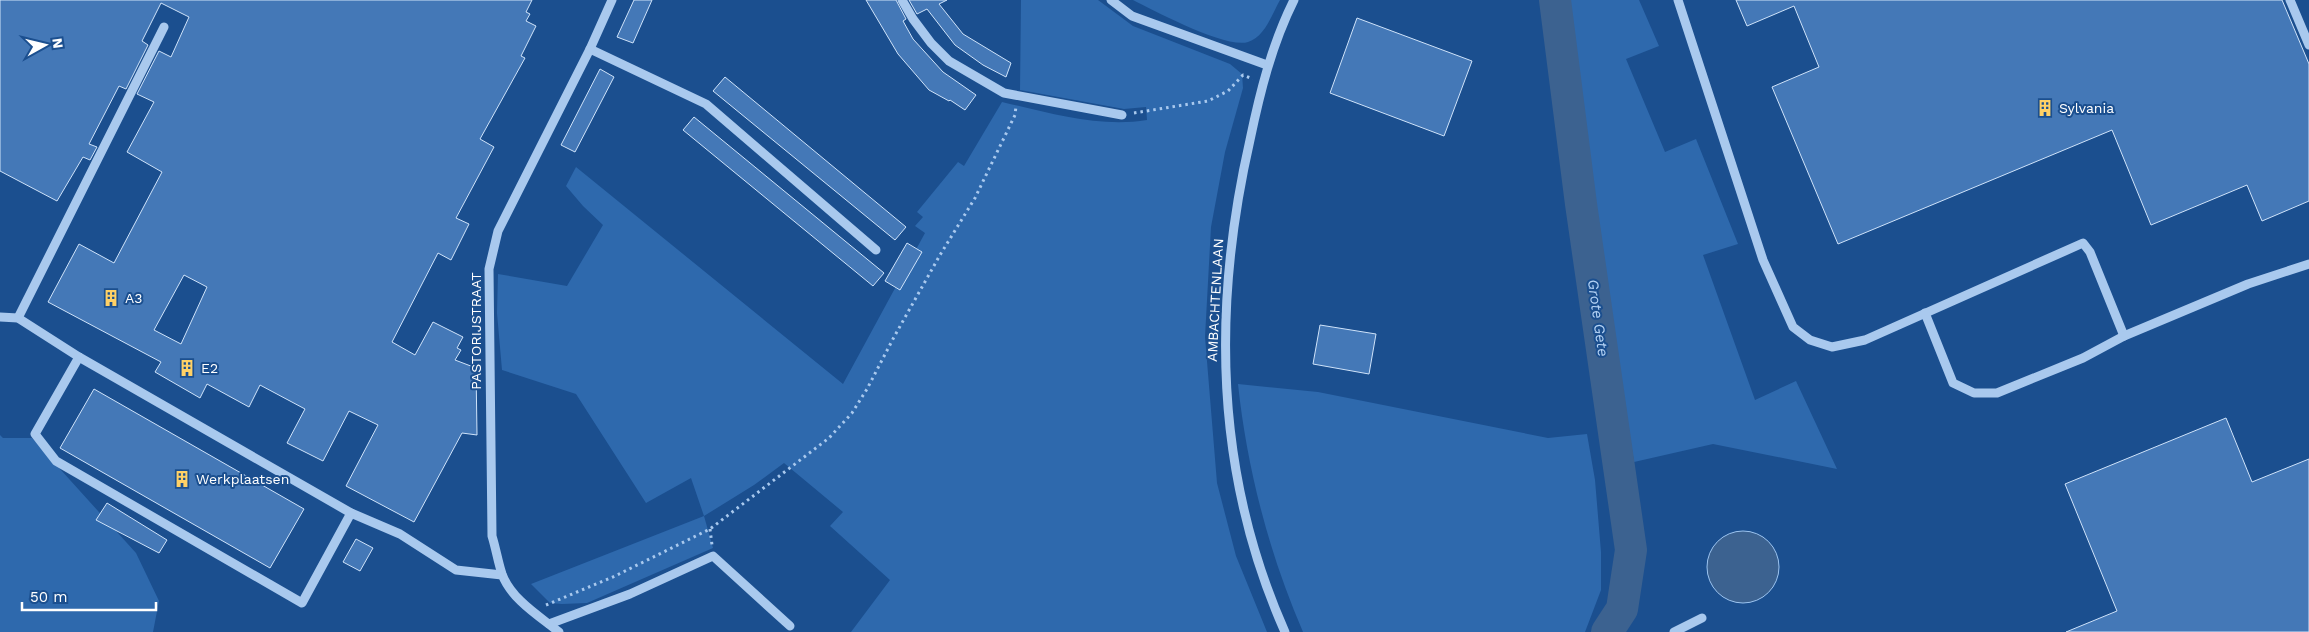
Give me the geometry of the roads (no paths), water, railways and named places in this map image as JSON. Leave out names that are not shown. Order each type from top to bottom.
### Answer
[{"type":"street","name":"PASTORIJSTRAAT","points":[[502,575],[492,536],[489,269],[498,231],[590,49],[612,0]]},
{"type":"street","points":[[902,0],[913,19],[931,43],[949,61],[1004,93],[1122,116]]},
{"type":"street","points":[[1111,0],[1132,16],[1267,65]]},
{"type":"street","name":"AMBACHTENLAAN","points":[[1286,632],[1260,567],[1244,510],[1232,443],[1225,370],[1225,309],[1232,235],[1241,178],[1262,83],[1267,65],[1294,0]]},
{"type":"street","points":[[1678,0],[1763,260],[1793,327],[1810,340],[1832,346],[1865,340],[2083,243],[2090,252],[2124,336]]},
{"type":"street","points":[[2290,0],[2309,44]]},
{"type":"street","points":[[18,318],[164,27]]},
{"type":"street","points":[[590,49],[706,104],[876,250]]},
{"type":"street","points":[[1924,313],[1953,383],[1974,393],[1997,393],[2083,358],[2124,336],[2248,284],[2309,264]]},
{"type":"street","points":[[0,317],[18,318],[79,357],[351,512],[400,534],[456,570],[502,575],[509,588],[534,612],[559,632]]},
{"type":"street","points":[[79,357],[35,434],[56,461],[302,603],[351,512]]},
{"type":"street","points":[[549,624],[630,594],[713,556],[790,626]]},
{"type":"street","points":[[1674,632],[1702,618]]},
{"type":"waterway","name":"Grote Gete","points":[[1555,0],[1581,204],[1631,550],[1622,609],[1607,632]]},
{"type":"place","name":"Sylvania","points":[[2045,108]]},
{"type":"place","name":"A3","points":[[111,298]]},
{"type":"place","name":"E2","points":[[187,368]]},
{"type":"place","name":"Werkplaatsen","points":[[182,479]]}]
